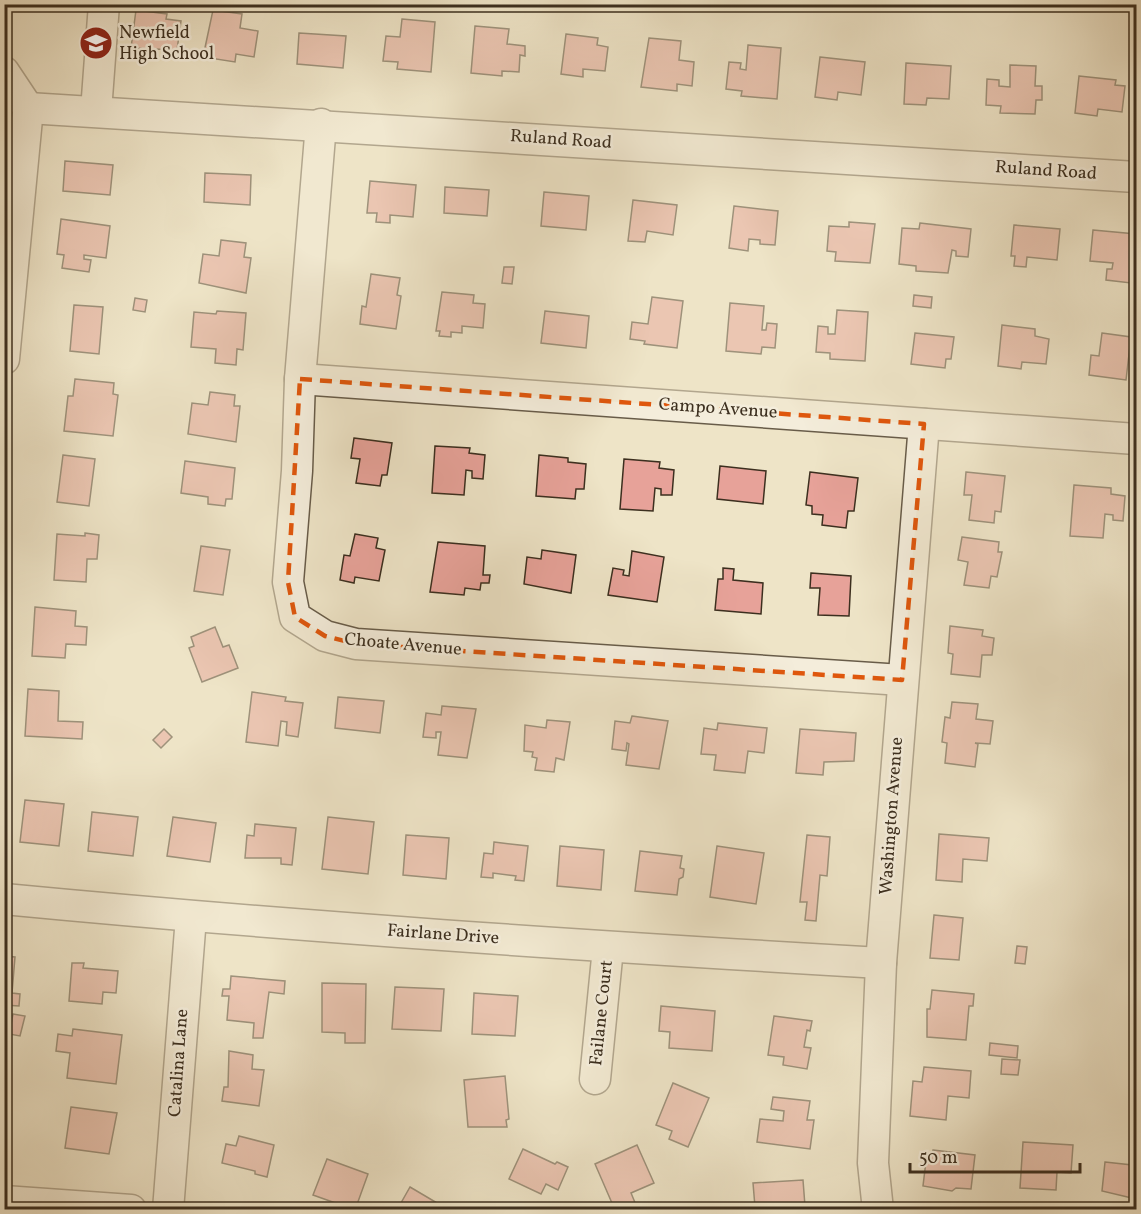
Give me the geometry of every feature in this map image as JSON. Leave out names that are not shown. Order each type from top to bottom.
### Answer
[{"type":"street","points":[[96,111],[104,4]]},
{"type":"street","points":[[4,72],[28,108],[6,311],[4,359]]},
{"type":"street","name":"Ruland Road","points":[[28,108],[321,124],[1137,177]]},
{"type":"street","name":"Choate Avenue","points":[[321,124],[300,379],[297,471],[288,582],[295,617],[325,636],[356,644],[902,680]]},
{"type":"street","name":"Campo Avenue","points":[[300,379],[1137,439]]},
{"type":"street","name":"Washington Avenue","points":[[878,1209],[873,1163],[881,963],[924,424]]},
{"type":"street","name":"Fairlane Drive","points":[[4,899],[191,917],[608,948],[881,963]]},
{"type":"street","name":"Catalina Lane","points":[[168,1209],[191,917]]},
{"type":"street","name":"Failane Court","points":[[595,1079],[608,948]]},
{"type":"street","points":[[4,1201],[131,1209]]},
{"type":"highlighted area","points":[[300,379],[924,424],[902,680],[356,644],[325,636],[295,617],[288,582]]},
{"type":"building","points":[[21,4],[63,4],[63,9],[21,7]]},
{"type":"building","points":[[136,10],[167,14],[166,19],[181,21],[177,50],[131,48]]},
{"type":"building","points":[[213,10],[242,14],[240,28],[258,31],[254,57],[236,54],[235,62],[203,57]]},
{"type":"building","points":[[402,19],[435,22],[431,72],[397,69],[398,62],[383,61],[386,36],[400,37]]},
{"type":"building","points":[[475,26],[509,29],[507,44],[525,46],[525,56],[520,55],[519,72],[502,71],[502,76],[471,73]]},
{"type":"building","points":[[299,33],[346,36],[343,68],[297,64]]},
{"type":"building","points":[[566,34],[598,38],[597,45],[608,47],[605,71],[583,69],[583,77],[561,74]]},
{"type":"building","points":[[649,38],[681,41],[679,60],[694,62],[692,86],[677,84],[677,91],[641,87]]},
{"type":"building","points":[[748,45],[781,48],[777,99],[741,96],[742,91],[726,89],[729,62],[741,63],[740,69],[746,70]]},
{"type":"building","points":[[820,57],[865,62],[861,95],[838,92],[837,100],[815,97]]},
{"type":"building","points":[[906,63],[951,66],[949,99],[927,98],[926,105],[904,104]]},
{"type":"building","points":[[1010,65],[1036,66],[1035,86],[1042,86],[1042,100],[1036,100],[1035,114],[1000,113],[1001,106],[986,105],[987,79],[999,80],[999,86],[1010,87]]},
{"type":"building","points":[[1079,76],[1116,80],[1115,85],[1125,86],[1122,112],[1098,109],[1097,116],[1075,113]]},
{"type":"building","points":[[65,161],[113,165],[110,195],[63,191]]},
{"type":"building","points":[[205,173],[251,175],[250,205],[204,202]]},
{"type":"building","points":[[370,181],[416,185],[413,217],[390,215],[390,223],[376,222],[377,213],[367,213]]},
{"type":"building","points":[[445,187],[489,190],[487,216],[444,213]]},
{"type":"building","points":[[544,192],[589,196],[586,230],[541,226]]},
{"type":"building","points":[[633,200],[677,205],[673,235],[647,231],[645,242],[628,241]]},
{"type":"building","points":[[734,206],[778,211],[775,245],[760,244],[760,240],[749,239],[748,251],[729,248]]},
{"type":"building","points":[[61,219],[110,226],[106,258],[84,255],[84,259],[91,260],[89,272],[62,268],[64,255],[57,254]]},
{"type":"building","points":[[849,222],[875,224],[870,263],[835,261],[836,252],[827,251],[829,226],[849,227]]},
{"type":"building","points":[[920,223],[971,229],[968,257],[956,256],[956,251],[952,250],[948,273],[916,271],[916,266],[899,264],[902,228],[919,229]]},
{"type":"building","points":[[1014,225],[1060,229],[1057,260],[1027,257],[1026,267],[1014,266],[1015,256],[1011,256]]},
{"type":"building","points":[[1093,230],[1136,234],[1136,268],[1132,268],[1131,283],[1106,280],[1107,269],[1112,269],[1113,263],[1090,261]]},
{"type":"building","points":[[221,240],[246,243],[244,257],[251,258],[246,293],[199,283],[203,254],[219,256]]},
{"type":"building","points":[[504,267],[514,267],[512,284],[502,283]]},
{"type":"building","points":[[371,274],[400,278],[397,295],[401,296],[396,329],[360,324],[362,306],[366,307]]},
{"type":"building","points":[[442,292],[474,295],[473,303],[485,304],[483,328],[462,326],[462,333],[451,332],[451,337],[439,336],[440,331],[436,331]]},
{"type":"building","points":[[914,295],[932,297],[931,308],[913,306]]},
{"type":"building","points":[[652,297],[683,301],[677,348],[644,344],[645,341],[630,339],[632,322],[648,324]]},
{"type":"building","points":[[135,298],[147,300],[145,312],[133,310]]},
{"type":"building","points":[[730,303],[764,306],[762,330],[766,330],[767,323],[777,324],[775,348],[762,347],[761,354],[726,351]]},
{"type":"building","points":[[74,305],[103,307],[99,354],[70,351]]},
{"type":"building","points":[[837,310],[868,312],[865,361],[830,359],[830,353],[816,352],[818,326],[828,327],[828,334],[835,334]]},
{"type":"building","points":[[217,311],[246,313],[243,350],[237,349],[236,365],[215,363],[216,349],[191,347],[194,312],[216,314]]},
{"type":"building","points":[[545,311],[589,316],[586,348],[541,343]]},
{"type":"building","points":[[1002,325],[1035,329],[1035,336],[1049,339],[1046,364],[1022,362],[1021,369],[998,366]]},
{"type":"building","points":[[915,333],[954,337],[951,359],[946,359],[945,368],[911,364]]},
{"type":"building","points":[[1102,333],[1131,337],[1126,380],[1089,375],[1091,355],[1099,356]]},
{"type":"building","points":[[75,379],[114,383],[113,394],[118,395],[113,436],[64,431],[68,396],[73,396]]},
{"type":"building","points":[[210,392],[235,395],[234,406],[240,406],[236,442],[188,434],[192,403],[208,405]]},
{"type":"building","points":[[354,438],[392,443],[387,475],[382,475],[380,486],[356,483],[360,459],[351,458]]},
{"type":"building","points":[[435,446],[470,448],[469,453],[485,455],[483,479],[472,478],[472,471],[466,470],[464,495],[432,493]]},
{"type":"building","points":[[63,455],[95,459],[89,506],[57,502]]},
{"type":"building","points":[[539,455],[568,458],[568,462],[586,464],[584,489],[576,489],[575,499],[536,496]]},
{"type":"building","points":[[624,459],[660,462],[659,468],[674,470],[672,495],[661,495],[661,489],[655,488],[653,511],[620,509]]},
{"type":"building","points":[[185,461],[235,468],[232,499],[226,499],[225,506],[208,504],[208,497],[181,493]]},
{"type":"building","points":[[720,466],[766,471],[763,504],[717,499]]},
{"type":"building","points":[[810,472],[858,478],[854,511],[848,511],[846,528],[822,525],[823,515],[812,514],[812,506],[806,505]]},
{"type":"building","points":[[966,472],[1005,476],[1001,512],[995,511],[994,523],[969,520],[972,495],[964,495]]},
{"type":"building","points":[[1074,485],[1111,488],[1111,494],[1125,496],[1123,521],[1113,520],[1113,515],[1105,514],[1103,538],[1070,536]]},
{"type":"building","points":[[85,533],[99,535],[97,559],[87,559],[86,582],[54,580],[57,534],[85,536]]},
{"type":"building","points":[[355,534],[378,538],[376,548],[385,550],[379,581],[355,577],[354,583],[340,580],[344,555],[350,556]]},
{"type":"building","points":[[962,537],[999,542],[998,552],[1002,552],[997,577],[991,576],[989,588],[964,585],[968,562],[958,560]]},
{"type":"building","points":[[438,542],[485,546],[483,575],[490,575],[489,583],[481,583],[480,590],[465,588],[464,595],[430,592]]},
{"type":"building","points":[[201,546],[230,550],[223,595],[194,591]]},
{"type":"building","points":[[542,550],[576,555],[571,593],[524,584],[527,557],[541,559]]},
{"type":"building","points":[[632,551],[664,557],[657,602],[608,595],[613,568],[624,570],[623,575],[629,576]]},
{"type":"building","points":[[723,568],[734,569],[733,580],[763,583],[761,614],[715,610],[718,579],[723,579]]},
{"type":"building","points":[[811,573],[851,576],[849,616],[818,615],[820,588],[810,588]]},
{"type":"building","points":[[35,607],[76,611],[75,626],[87,627],[86,645],[66,644],[65,658],[32,656]]},
{"type":"building","points":[[950,626],[983,630],[982,636],[994,638],[992,655],[982,655],[980,677],[951,674],[953,654],[948,653]]},
{"type":"building","points":[[215,627],[223,647],[229,645],[238,668],[202,682],[189,648],[194,646],[191,637]]},
{"type":"building","points":[[28,689],[59,691],[58,721],[83,722],[82,739],[25,736]]},
{"type":"building","points":[[252,692],[286,697],[285,701],[303,703],[298,737],[286,735],[287,722],[281,721],[278,746],[246,742]]},
{"type":"building","points":[[338,697],[384,701],[380,733],[335,728]]},
{"type":"building","points":[[952,702],[978,704],[976,719],[993,721],[990,744],[975,743],[978,744],[975,767],[945,763],[947,743],[942,742],[945,717],[950,718]]},
{"type":"building","points":[[442,706],[476,709],[467,758],[438,755],[441,732],[436,732],[436,738],[423,737],[426,713],[441,715]]},
{"type":"building","points":[[632,716],[668,721],[659,769],[626,765],[629,744],[627,743],[626,751],[612,749],[615,721],[630,723]]},
{"type":"building","points":[[547,720],[570,722],[564,760],[556,758],[554,772],[535,770],[537,758],[532,757],[533,752],[524,751],[525,725],[546,728]]},
{"type":"building","points":[[718,723],[767,728],[764,753],[748,751],[745,773],[714,770],[716,755],[701,754],[704,728],[717,730]]},
{"type":"building","points":[[164,729],[172,737],[161,748],[153,740]]},
{"type":"building","points":[[800,729],[856,733],[854,761],[824,762],[823,775],[796,773]]},
{"type":"building","points":[[25,800],[64,804],[59,846],[20,842]]},
{"type":"building","points":[[92,812],[138,817],[133,856],[88,851]]},
{"type":"building","points":[[173,817],[216,823],[210,862],[167,856]]},
{"type":"building","points":[[328,817],[374,822],[368,874],[322,869]]},
{"type":"building","points":[[255,824],[296,828],[292,865],[281,864],[281,858],[245,858],[247,835],[254,836]]},
{"type":"building","points":[[939,834],[989,838],[987,861],[963,859],[962,882],[936,880]]},
{"type":"building","points":[[406,835],[449,838],[446,879],[403,875]]},
{"type":"building","points":[[807,835],[830,837],[827,876],[820,875],[816,921],[805,920],[807,902],[800,902]]},
{"type":"building","points":[[494,842],[528,846],[524,881],[515,880],[516,876],[493,873],[493,878],[481,877],[484,853],[493,854]]},
{"type":"building","points":[[560,846],[604,850],[601,890],[557,886]]},
{"type":"building","points":[[717,846],[764,853],[756,904],[710,897]]},
{"type":"building","points":[[640,851],[682,856],[680,868],[684,869],[683,877],[679,879],[677,895],[635,891]]},
{"type":"building","points":[[934,915],[963,918],[959,960],[930,958]]},
{"type":"building","points":[[1017,946],[1027,947],[1025,964],[1015,963]]},
{"type":"building","points":[[4,956],[15,957],[12,993],[20,994],[19,1006],[4,1005]]},
{"type":"building","points":[[72,963],[84,963],[83,968],[118,971],[116,993],[103,992],[102,1004],[69,1001]]},
{"type":"building","points":[[231,976],[285,981],[284,994],[269,992],[263,1038],[253,1038],[254,1023],[227,1020],[229,996],[222,996],[223,989],[230,989]]},
{"type":"building","points":[[322,983],[366,984],[365,1043],[345,1043],[345,1033],[322,1032]]},
{"type":"building","points":[[395,987],[444,989],[441,1031],[392,1029]]},
{"type":"building","points":[[932,990],[974,994],[973,1006],[969,1006],[966,1040],[927,1037],[927,1009],[930,1009]]},
{"type":"building","points":[[474,993],[518,996],[515,1036],[472,1034]]},
{"type":"building","points":[[661,1006],[715,1011],[712,1051],[669,1048],[670,1032],[659,1031]]},
{"type":"building","points":[[13,1014],[25,1016],[20,1036],[9,1034]]},
{"type":"building","points":[[774,1016],[812,1021],[810,1031],[807,1030],[804,1047],[811,1048],[807,1069],[783,1065],[784,1057],[768,1055]]},
{"type":"building","points":[[73,1029],[122,1035],[116,1084],[67,1078],[70,1053],[56,1051],[58,1034],[72,1036]]},
{"type":"building","points":[[990,1043],[1018,1046],[1017,1058],[989,1055]]},
{"type":"building","points":[[229,1051],[253,1055],[252,1069],[264,1070],[259,1106],[222,1101],[224,1087],[228,1087]]},
{"type":"building","points":[[1002,1059],[1020,1060],[1018,1075],[1001,1074]]},
{"type":"building","points":[[924,1067],[971,1071],[969,1098],[948,1096],[946,1120],[910,1116],[913,1081],[922,1082]]},
{"type":"building","points":[[505,1076],[509,1119],[506,1120],[507,1127],[468,1127],[464,1080]]},
{"type":"building","points":[[673,1083],[709,1098],[688,1147],[669,1139],[672,1131],[656,1125]]},
{"type":"building","points":[[773,1097],[810,1101],[807,1120],[814,1120],[810,1149],[757,1142],[760,1119],[783,1121],[784,1111],[771,1109]]},
{"type":"building","points":[[71,1107],[117,1113],[109,1154],[65,1148]]},
{"type":"building","points":[[239,1136],[274,1145],[267,1177],[255,1174],[255,1171],[222,1163],[226,1144],[236,1146]]},
{"type":"building","points":[[1023,1142],[1073,1145],[1071,1173],[1057,1172],[1056,1190],[1020,1188]]},
{"type":"building","points":[[637,1145],[654,1183],[631,1193],[636,1205],[627,1210],[615,1210],[595,1164]]},
{"type":"building","points":[[523,1149],[555,1164],[557,1162],[568,1167],[558,1190],[546,1184],[541,1194],[509,1179]]},
{"type":"building","points":[[933,1150],[975,1155],[971,1189],[956,1188],[952,1191],[923,1186],[927,1153],[932,1154]]},
{"type":"building","points":[[327,1159],[368,1174],[355,1210],[313,1195]]},
{"type":"building","points":[[1105,1162],[1132,1165],[1131,1172],[1136,1173],[1136,1199],[1102,1191]]},
{"type":"building","points":[[803,1180],[805,1206],[786,1207],[786,1210],[752,1210],[755,1207],[753,1183]]},
{"type":"building","points":[[410,1187],[449,1210],[397,1210]]},
{"type":"place","name":"Newfield High School","points":[[96,43]]}]
